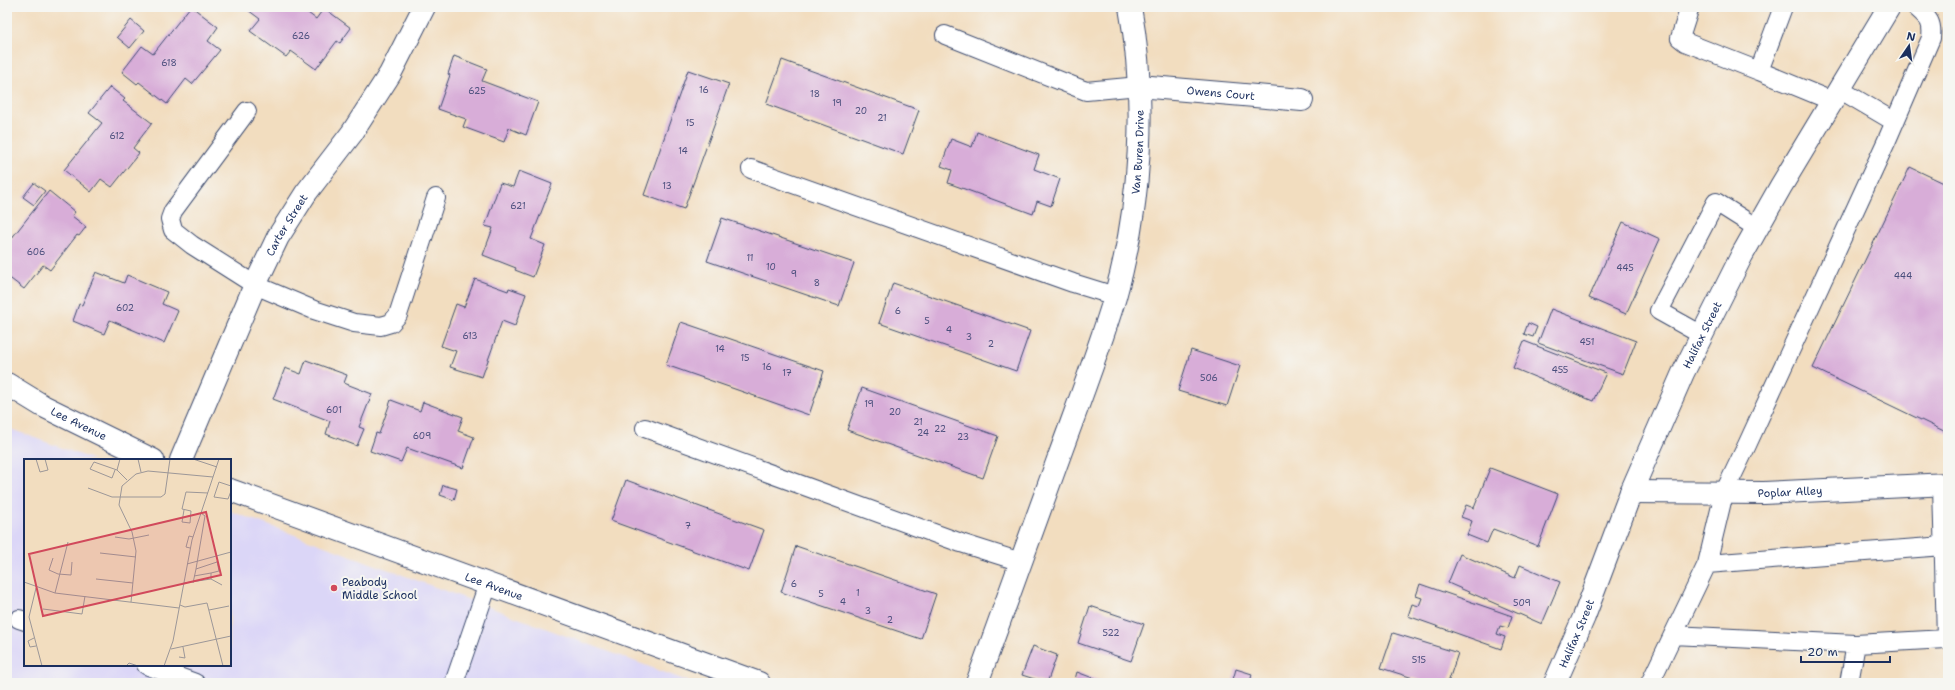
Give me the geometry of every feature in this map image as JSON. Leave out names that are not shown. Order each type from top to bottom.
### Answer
[{"type":"street","name":"Carter Street","points":[[181,459],[255,285],[282,231],[306,193],[352,133],[390,74],[424,7]]},
{"type":"street","name":"Van Buren Drive","points":[[977,683],[1094,359],[1115,296],[1130,229],[1138,158],[1139,86],[1130,7]]},
{"type":"street","name":"Halifax Street","points":[[1556,683],[1584,617],[1631,492],[1683,373],[1757,228],[1889,7]]},
{"type":"street","name":"Owens Court","points":[[1139,86],[1302,100]]},
{"type":"street","name":"Lee Avenue","points":[[7,384],[43,406],[151,459]]},
{"type":"street","name":"Poplar Alley","points":[[1631,492],[1779,493],[1945,485]]},
{"type":"street","name":"Lee Avenue","points":[[231,490],[759,683]]},
{"type":"lane","points":[[1690,7],[1680,38],[1685,42],[1759,71],[1836,95],[1895,122]]},
{"type":"lane","points":[[1759,71],[1783,7]]},
{"type":"lane","points":[[1650,683],[1707,564],[1724,492],[1751,438],[1895,122],[1931,38],[1932,27],[1928,18],[1916,7]]},
{"type":"lane","points":[[945,34],[1086,91],[1139,86]]},
{"type":"lane","points":[[247,111],[173,211],[170,219],[173,230],[187,242],[255,285],[314,310],[354,323],[381,326],[391,323],[398,315],[436,198]]},
{"type":"lane","points":[[751,169],[1073,283],[1115,296]]},
{"type":"lane","points":[[1702,335],[1659,311],[1716,202],[1757,228]]},
{"type":"lane","points":[[645,428],[1021,562]]},
{"type":"lane","points":[[1673,635],[1856,644],[1946,639],[1944,546],[1945,485]]},
{"type":"lane","points":[[1707,564],[1944,546]]},
{"type":"lane","points":[[454,683],[488,584]]},
{"type":"lane","points":[[1849,683],[1856,644]]},
{"type":"lane","points":[[149,666],[195,683]]},
{"type":"shaded area","name":"Peabody Middle School","points":[[8,428],[91,459],[24,459],[24,666],[231,666],[231,511],[693,683],[7,683]]},
{"type":"building","points":[[190,7],[218,27],[208,41],[220,50],[192,84],[186,79],[167,104],[139,82],[137,84],[122,72],[142,46],[153,54]]},
{"type":"building","points":[[250,7],[300,7],[316,19],[324,8],[351,28],[340,43],[337,41],[316,69],[291,51],[286,57],[250,31],[260,19],[248,10]]},
{"type":"building","points":[[131,20],[144,31],[130,48],[117,37]]},
{"type":"building","points":[[454,56],[487,69],[482,81],[538,102],[526,135],[509,128],[504,142],[463,127],[466,119],[438,109],[450,75],[448,74]]},
{"type":"building","points":[[782,60],[919,110],[903,154],[766,104]]},
{"type":"building","points":[[688,70],[729,84],[684,209],[644,195]]},
{"type":"building","points":[[110,87],[125,99],[123,101],[152,123],[133,148],[139,153],[112,187],[101,179],[91,192],[64,170],[102,123],[89,113]]},
{"type":"building","points":[[977,132],[1039,155],[1034,169],[1060,179],[1051,206],[1037,201],[1033,214],[948,183],[952,170],[941,166],[951,139],[972,147]]},
{"type":"building","points":[[1910,167],[1948,185],[1948,433],[1813,368]]},
{"type":"building","points":[[519,171],[552,184],[531,239],[545,245],[533,277],[515,270],[516,268],[483,255],[493,228],[485,226],[500,183],[513,187]]},
{"type":"building","points":[[34,183],[45,191],[34,205],[23,197]]},
{"type":"building","points":[[49,191],[75,212],[72,216],[86,227],[79,236],[77,235],[50,270],[43,265],[24,289],[7,276],[7,235],[11,239]]},
{"type":"building","points":[[722,218],[854,263],[839,306],[707,261]]},
{"type":"building","points":[[1623,222],[1660,239],[1626,314],[1589,298]]},
{"type":"building","points":[[96,272],[124,283],[127,275],[167,292],[162,304],[178,311],[164,343],[110,320],[104,334],[73,321],[79,304],[82,305]]},
{"type":"building","points":[[475,279],[508,291],[509,288],[526,294],[515,326],[502,321],[482,377],[450,367],[456,351],[441,346],[456,304],[464,307]]},
{"type":"building","points":[[893,283],[1030,331],[1016,371],[879,323]]},
{"type":"building","points":[[1551,309],[1636,341],[1623,374],[1538,343]]},
{"type":"building","points":[[681,322],[824,371],[809,415],[666,365]]},
{"type":"building","points":[[1528,323],[1537,327],[1533,337],[1524,334]]},
{"type":"building","points":[[1524,341],[1606,373],[1593,401],[1513,368]]},
{"type":"building","points":[[1191,350],[1240,366],[1227,406],[1178,391]]},
{"type":"building","points":[[306,360],[347,375],[344,383],[372,394],[359,427],[364,429],[357,446],[326,434],[330,421],[273,399],[285,368],[301,374]]},
{"type":"building","points":[[862,388],[998,436],[983,478],[847,430]]},
{"type":"building","points":[[391,400],[420,411],[423,402],[463,417],[458,431],[474,437],[463,468],[407,448],[401,462],[370,451],[376,433],[379,434]]},
{"type":"building","points":[[1490,468],[1558,494],[1538,546],[1493,529],[1487,543],[1467,535],[1472,521],[1461,517],[1466,505],[1474,508]]},
{"type":"building","points":[[626,480],[764,530],[749,571],[611,521]]},
{"type":"building","points":[[443,485],[457,489],[454,500],[440,495]]},
{"type":"building","points":[[796,546],[936,594],[921,639],[781,592]]},
{"type":"building","points":[[1460,554],[1515,578],[1520,565],[1560,582],[1542,624],[1448,583]]},
{"type":"building","points":[[1420,584],[1512,616],[1508,628],[1500,626],[1497,634],[1505,637],[1501,649],[1408,616],[1412,604],[1419,606],[1422,598],[1416,596]]},
{"type":"building","points":[[1090,606],[1144,624],[1131,661],[1078,643]]},
{"type":"building","points":[[1393,633],[1458,653],[1448,683],[1429,683],[1381,668]]},
{"type":"building","points":[[1033,646],[1057,655],[1047,683],[1022,675]]},
{"type":"building","points":[[1236,669],[1252,674],[1250,683],[1232,683]]},
{"type":"building","points":[[1077,672],[1106,683],[1074,683]]},
{"type":"place","name":"Peabody Middle School","points":[[334,588]]}]
